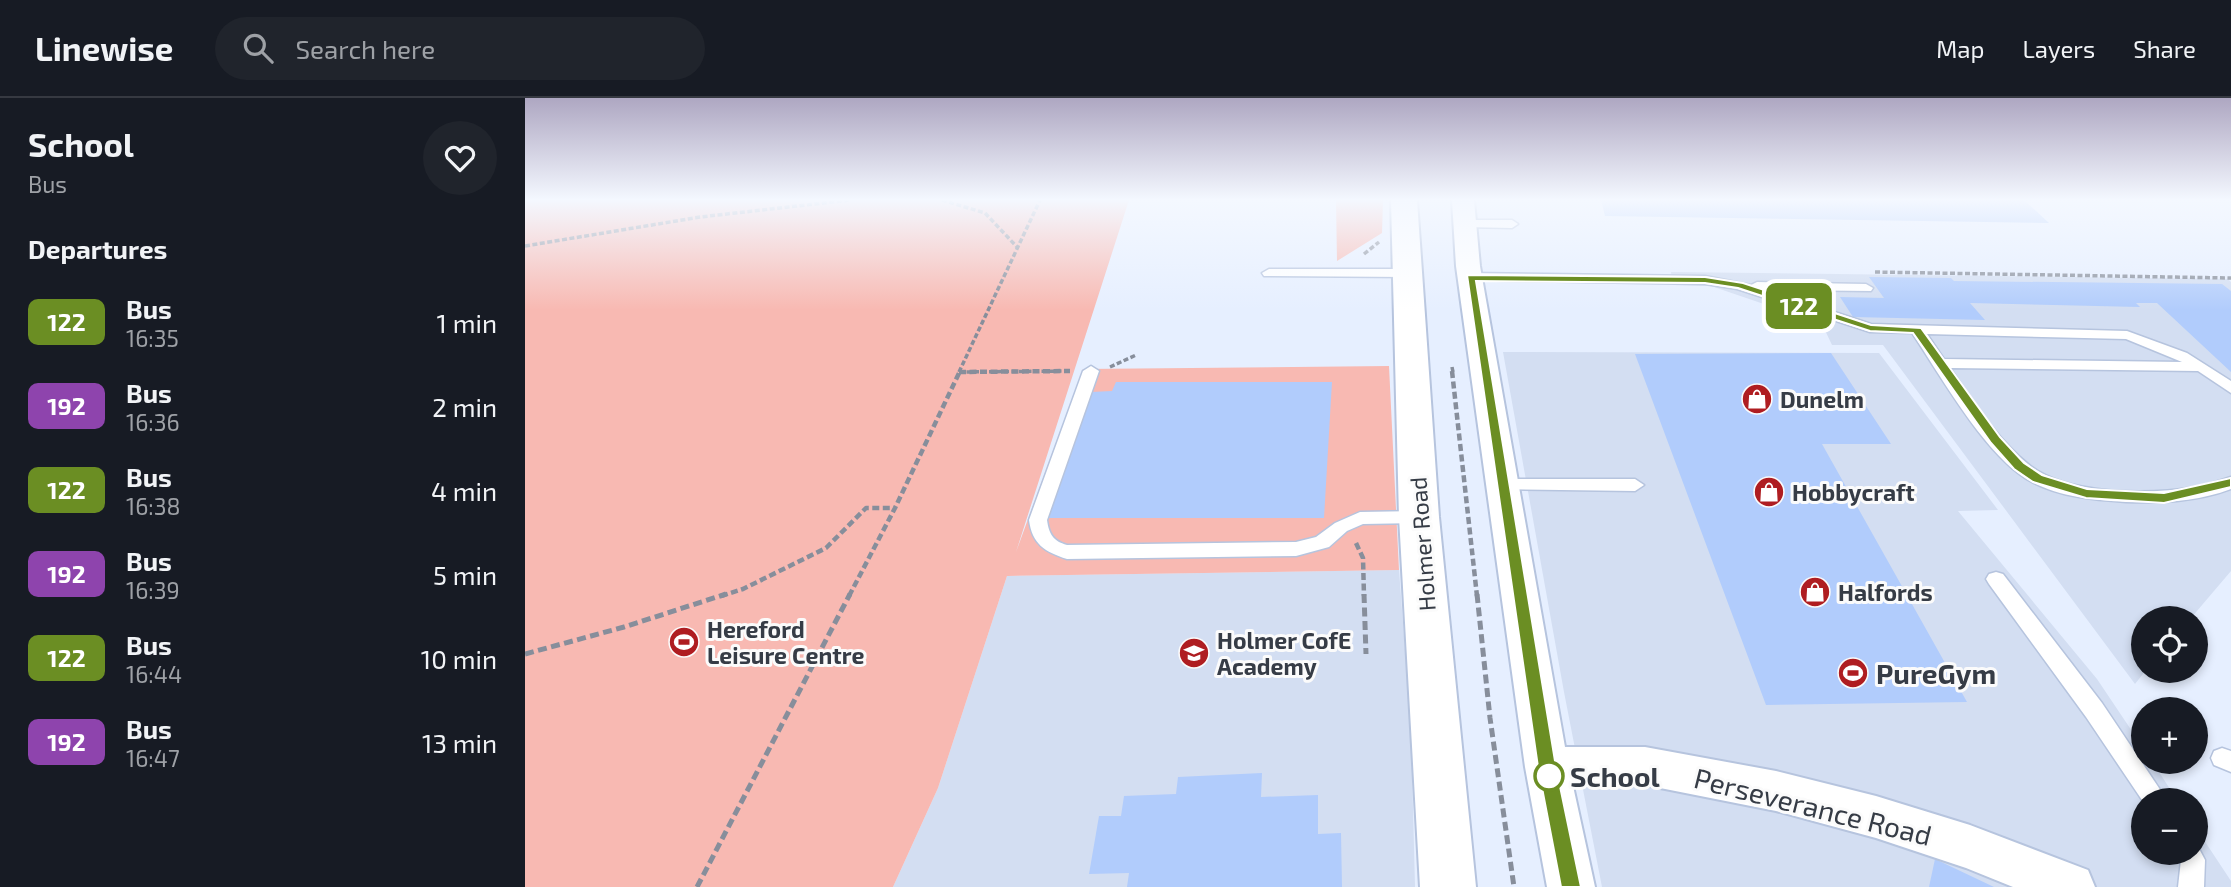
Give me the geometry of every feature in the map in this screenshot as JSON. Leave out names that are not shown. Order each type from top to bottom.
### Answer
[{"type":"highway","name":"Holmer Road","points":[[1406,237],[1419,517],[1448,887]]},
{"type":"street","points":[[1466,237],[1547,767],[1571,887]]},
{"type":"street","name":"Perseverance Road","points":[[1547,767],[1644,766],[1776,791],[1876,817],[1970,847],[2071,887]]},
{"type":"lane","points":[[1269,273],[1408,273]]},
{"type":"lane","points":[[1470,277],[1672,278],[1739,285],[1866,288]]},
{"type":"lane","points":[[1739,285],[1870,328],[2127,335],[2157,344],[2204,367],[2231,388]]},
{"type":"lane","points":[[1917,330],[1996,440],[2019,466],[2038,478],[2086,494],[2164,498],[2231,483]]},
{"type":"lane","points":[[1940,363],[2204,367]]},
{"type":"lane","points":[[1091,371],[1038,520],[1039,536],[1050,548],[1067,552],[1296,549],[1322,542],[1341,527],[1360,518],[1419,517]]},
{"type":"lane","points":[[1503,485],[1635,485]]},
{"type":"lane","points":[[1996,579],[2094,710],[2147,788]]},
{"type":"lane","points":[[2191,887],[2193,865]]},
{"type":"path","points":[[525,246],[583,237]]},
{"type":"path","points":[[1007,237],[1017,248]]},
{"type":"path","points":[[697,887],[895,508],[1022,237]]},
{"type":"path","points":[[1338,273],[1377,237]]},
{"type":"path","points":[[959,372],[1091,371],[1112,366],[1136,355]]},
{"type":"path","points":[[1451,358],[1490,718],[1514,887]]},
{"type":"path","points":[[525,654],[624,627],[743,589],[826,548],[866,508],[895,508]]},
{"type":"path","points":[[1341,527],[1356,542],[1363,558],[1366,654]]},
{"type":"shaded area","points":[[525,237],[1117,237],[1016,552],[1083,369],[1389,366],[1399,570],[1007,576],[938,788],[893,887],[525,887]]},
{"type":"shaded area","points":[[1337,237],[1376,237],[1337,261]]},
{"type":"shaded area","points":[[1671,272],[2228,279],[2231,282],[2231,571],[2201,606],[2131,606],[2131,679],[1883,345],[1832,345],[1822,324],[1711,286],[1673,285]]},
{"type":"shaded area","points":[[1503,352],[1879,353],[1998,510],[1958,511],[2097,679],[2131,730],[2131,774],[2160,774],[2169,788],[2131,788],[2131,865],[2208,865],[2208,846],[2231,881],[2231,887],[1602,887]]},
{"type":"shaded area","name":"Holmer CofE Academy","points":[[1399,570],[1411,730],[1415,887],[893,887],[938,788],[1007,576]]},
{"type":"building","points":[[1869,277],[1951,278],[1954,281],[2222,284],[2231,291],[2231,372],[2157,303],[2136,303],[2140,307],[1970,303],[1985,320],[1853,317],[1840,297],[1884,298]]},
{"type":"building","points":[[1831,353],[1891,444],[1822,444],[1967,702],[1766,705],[1635,354]]},
{"type":"building","points":[[1116,382],[1332,382],[1324,518],[1043,518],[1091,392],[1112,391]]},
{"type":"building","points":[[1262,773],[1261,797],[1318,795],[1318,834],[1341,833],[1342,887],[1127,887],[1129,873],[1089,874],[1099,816],[1121,816],[1124,796],[1176,794],[1178,777]]},
{"type":"building","points":[[1935,859],[1994,887],[1929,887]]},
{"type":"bus line","name":"122","points":[[1571,887],[1547,767],[1470,277],[1705,280],[1739,285],[1870,328],[1917,330],[1996,440],[2019,466],[2038,478],[2086,494],[2164,498],[2231,483]]},
{"type":"place","name":"Dunelm","points":[[1757,399]]},
{"type":"place","name":"Hobbycraft","points":[[1769,492]]},
{"type":"place","name":"Halfords","points":[[1815,592]]},
{"type":"place","name":"Hereford Leisure Centre","points":[[684,642]]},
{"type":"place","name":"Holmer CofE Academy","points":[[1194,653]]},
{"type":"place","name":"PureGym","points":[[1853,673]]},
{"type":"place","name":"School","points":[[1549,776]]}]
